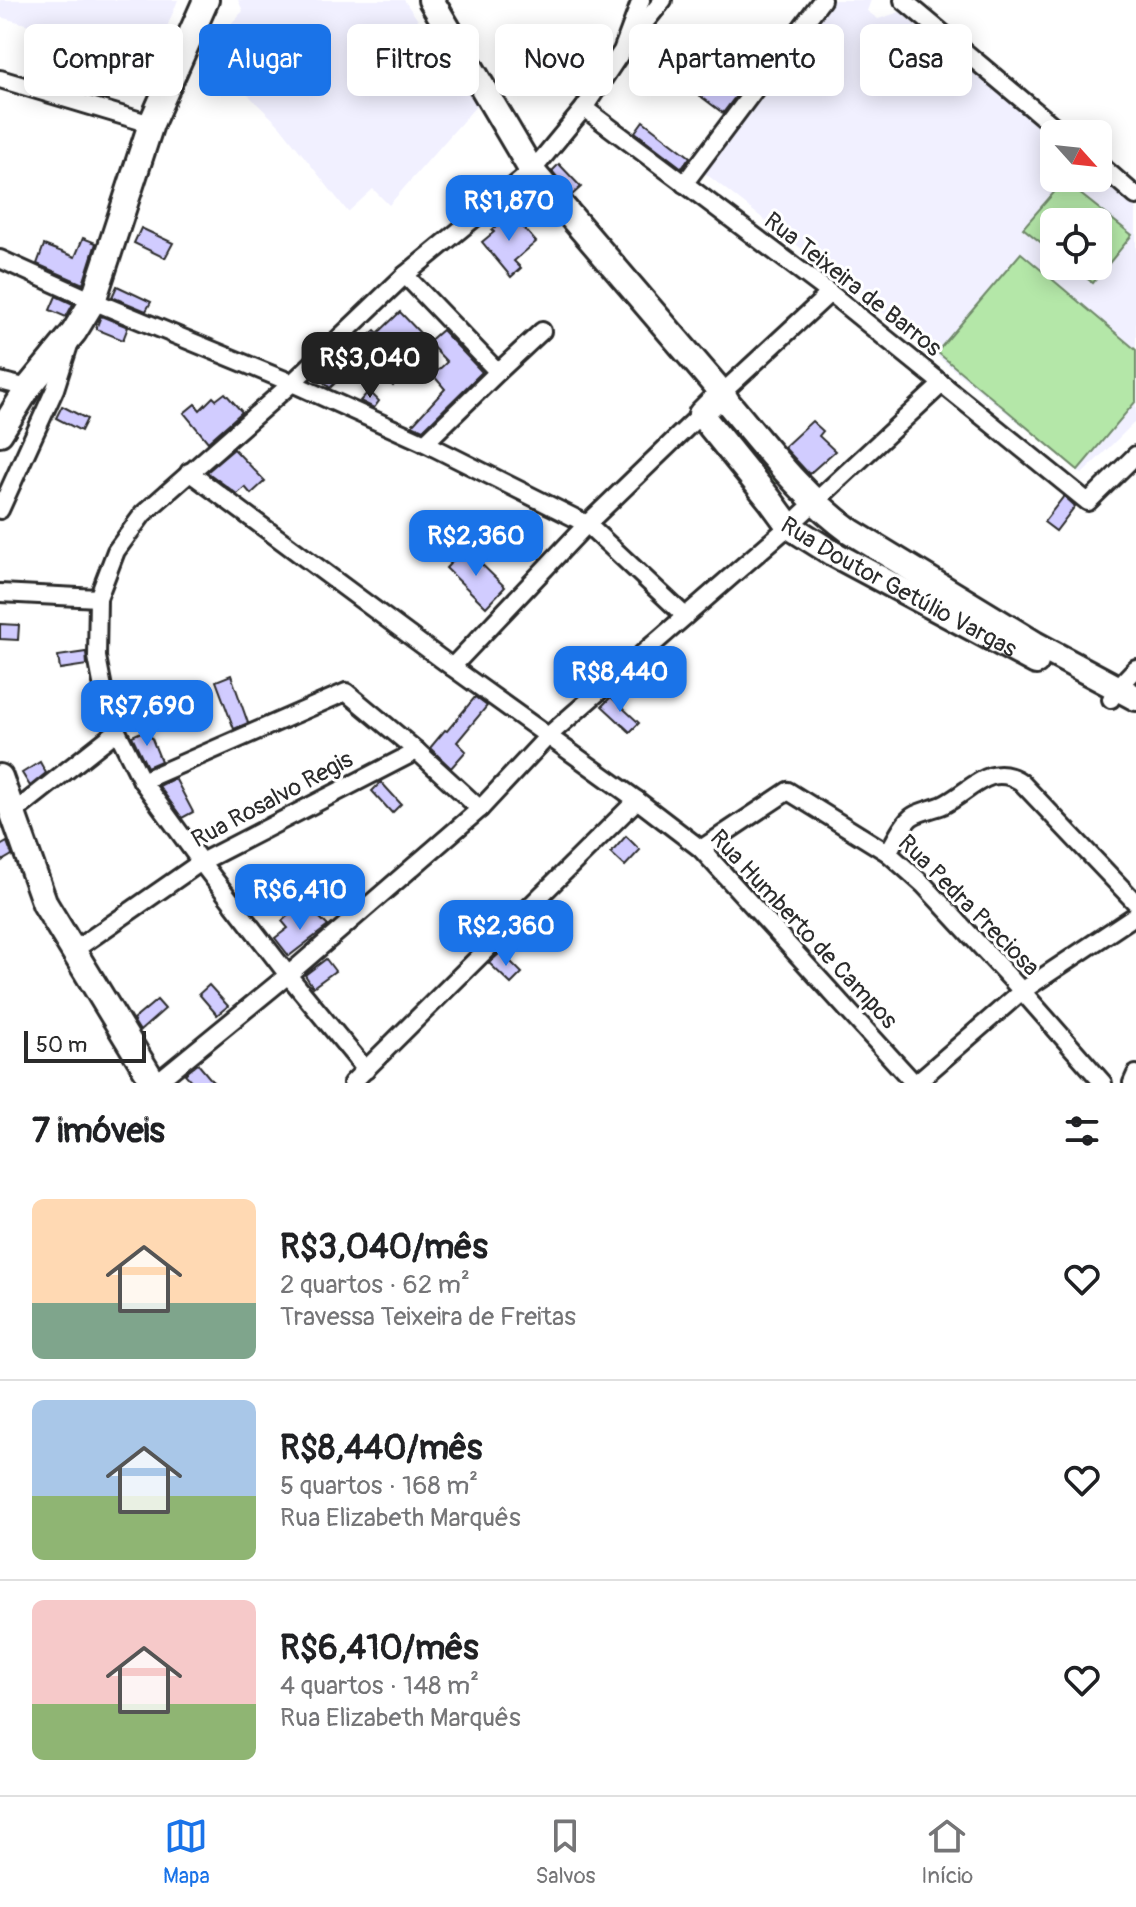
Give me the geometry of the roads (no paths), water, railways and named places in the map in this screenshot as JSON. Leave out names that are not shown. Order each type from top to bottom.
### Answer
[{"type":"main road","points":[[0,433],[28,388],[74,332],[93,301],[151,124],[206,0]]},
{"type":"main road","name":"Rua Doutor Getúlio Vargas","points":[[431,0],[532,171],[821,510],[850,531],[1121,695],[1136,710]]},
{"type":"main road","points":[[705,418],[725,398]]},
{"type":"main road","name":"Rua Doutor Getúlio Vargas","points":[[705,418],[789,526],[832,553],[960,622],[1121,695]]},
{"type":"main road","points":[[770,500],[794,481]]},
{"type":"main road","points":[[0,777],[45,904],[155,1083]]},
{"type":"street","points":[[622,51],[641,0]]},
{"type":"street","points":[[366,1070],[288,975],[142,781],[117,731],[104,693],[97,657],[98,598],[116,551],[143,514],[292,383],[405,275],[532,171],[584,108],[622,51],[663,0]]},
{"type":"street","points":[[684,184],[822,0]]},
{"type":"street","points":[[903,0],[1046,120]]},
{"type":"street","points":[[0,79],[151,124]]},
{"type":"street","name":"Rua Teixeira de Barros","points":[[584,108],[830,293],[1088,502],[1136,455]]},
{"type":"street","points":[[1112,175],[1136,196]]},
{"type":"street","points":[[0,259],[425,443],[587,524],[685,616]]},
{"type":"street","points":[[405,275],[498,372]]},
{"type":"street","points":[[725,398],[830,293]]},
{"type":"street","points":[[425,443],[542,331]]},
{"type":"street","points":[[0,510],[55,389],[74,332]]},
{"type":"street","points":[[0,381],[28,388]]},
{"type":"street","points":[[155,1083],[288,975],[480,809],[549,735],[789,526],[942,384]]},
{"type":"street","points":[[452,667],[587,524],[705,418]]},
{"type":"street","name":"Rua Humberto de Campos","points":[[189,472],[701,849],[915,1083]]},
{"type":"street","points":[[0,593],[98,598]]},
{"type":"street","points":[[1121,695],[1136,668]]},
{"type":"street","points":[[142,781],[346,692],[480,809]]},
{"type":"street","points":[[13,813],[117,731]]},
{"type":"street","name":"Rua Rosalvo Regis","points":[[73,951],[201,862],[417,751]]},
{"type":"street","points":[[888,853],[911,817],[944,804],[987,777],[1013,776],[1136,903]]},
{"type":"street","name":"Rua Pedra Preciosa","points":[[701,849],[788,791],[888,853],[924,885],[1103,1083]]},
{"type":"street","points":[[352,1083],[637,800]]},
{"type":"street","points":[[915,1083],[1022,991],[1136,915]]},
{"type":"street","points":[[1132,1083],[1136,1074]]}]
